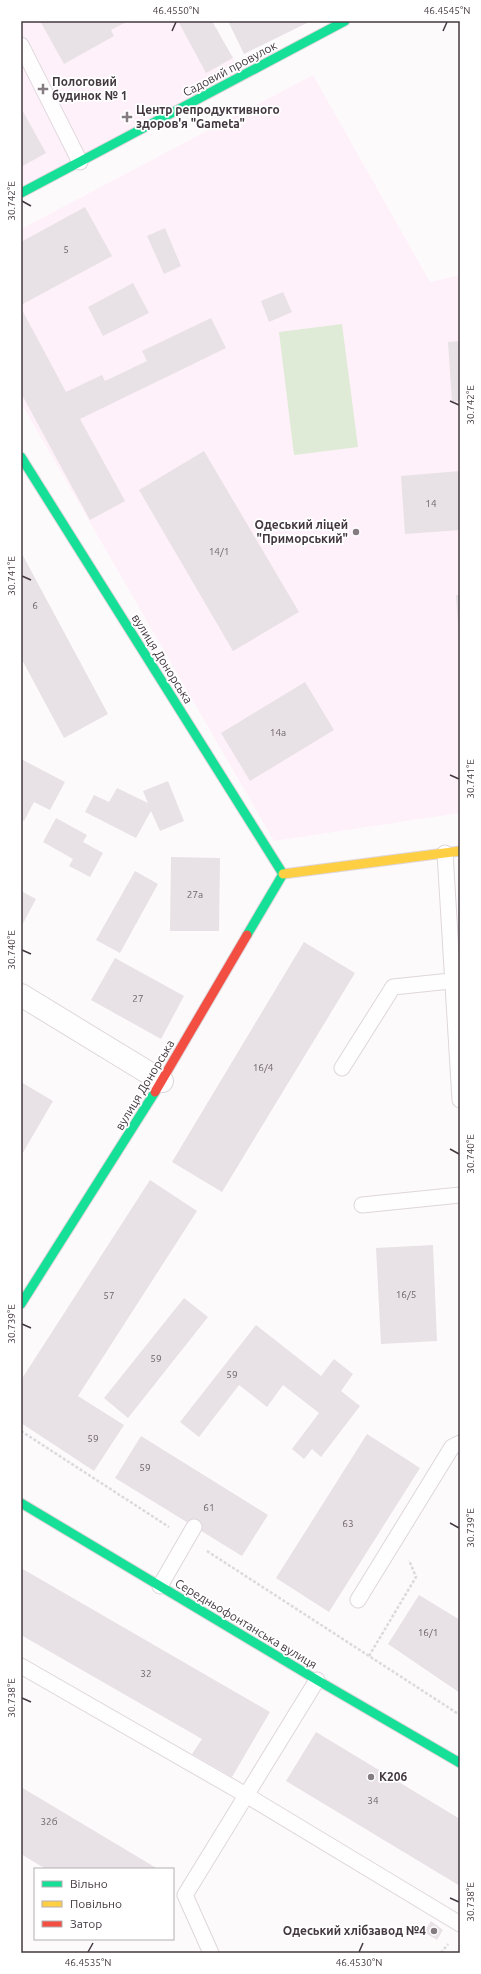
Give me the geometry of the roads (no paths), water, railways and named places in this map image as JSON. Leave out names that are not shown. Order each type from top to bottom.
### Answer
[{"type":"street","name":"Садовий провулок","points":[[21,193],[345,21]]},
{"type":"street","name":"вулиця Донорська","points":[[21,457],[283,874],[162,1081],[21,1304]]},
{"type":"street","points":[[283,874],[453,852]]},
{"type":"street","points":[[21,995],[162,1081]]},
{"type":"street","name":"Середньофонтанська вулиця","points":[[21,1503],[317,1680],[460,1763]]},
{"type":"lane","points":[[21,45],[80,162]]},
{"type":"lane","points":[[453,852],[460,1100]]},
{"type":"lane","points":[[342,1068],[393,987],[456,980]]},
{"type":"lane","points":[[362,1205],[460,1195]]},
{"type":"lane","points":[[358,1600],[452,1447],[460,1443]]},
{"type":"lane","points":[[160,1586],[191,1532]]},
{"type":"lane","points":[[21,1666],[246,1795],[460,1924]]},
{"type":"lane","points":[[211,1953],[185,1895],[317,1680]]},
{"type":"place","name":"Пологовий будинок № 1","points":[[43,89]]},
{"type":"place","name":"Центр репродуктивного здоров'я \"Gameta\"","points":[[127,117]]},
{"type":"place","name":"Одеський ліцей \"Приморський\"","points":[[356,532]]},
{"type":"place","name":"К206","points":[[371,1777]]},
{"type":"place","name":"Одеський хлібзавод №4","points":[[434,1931]]}]
